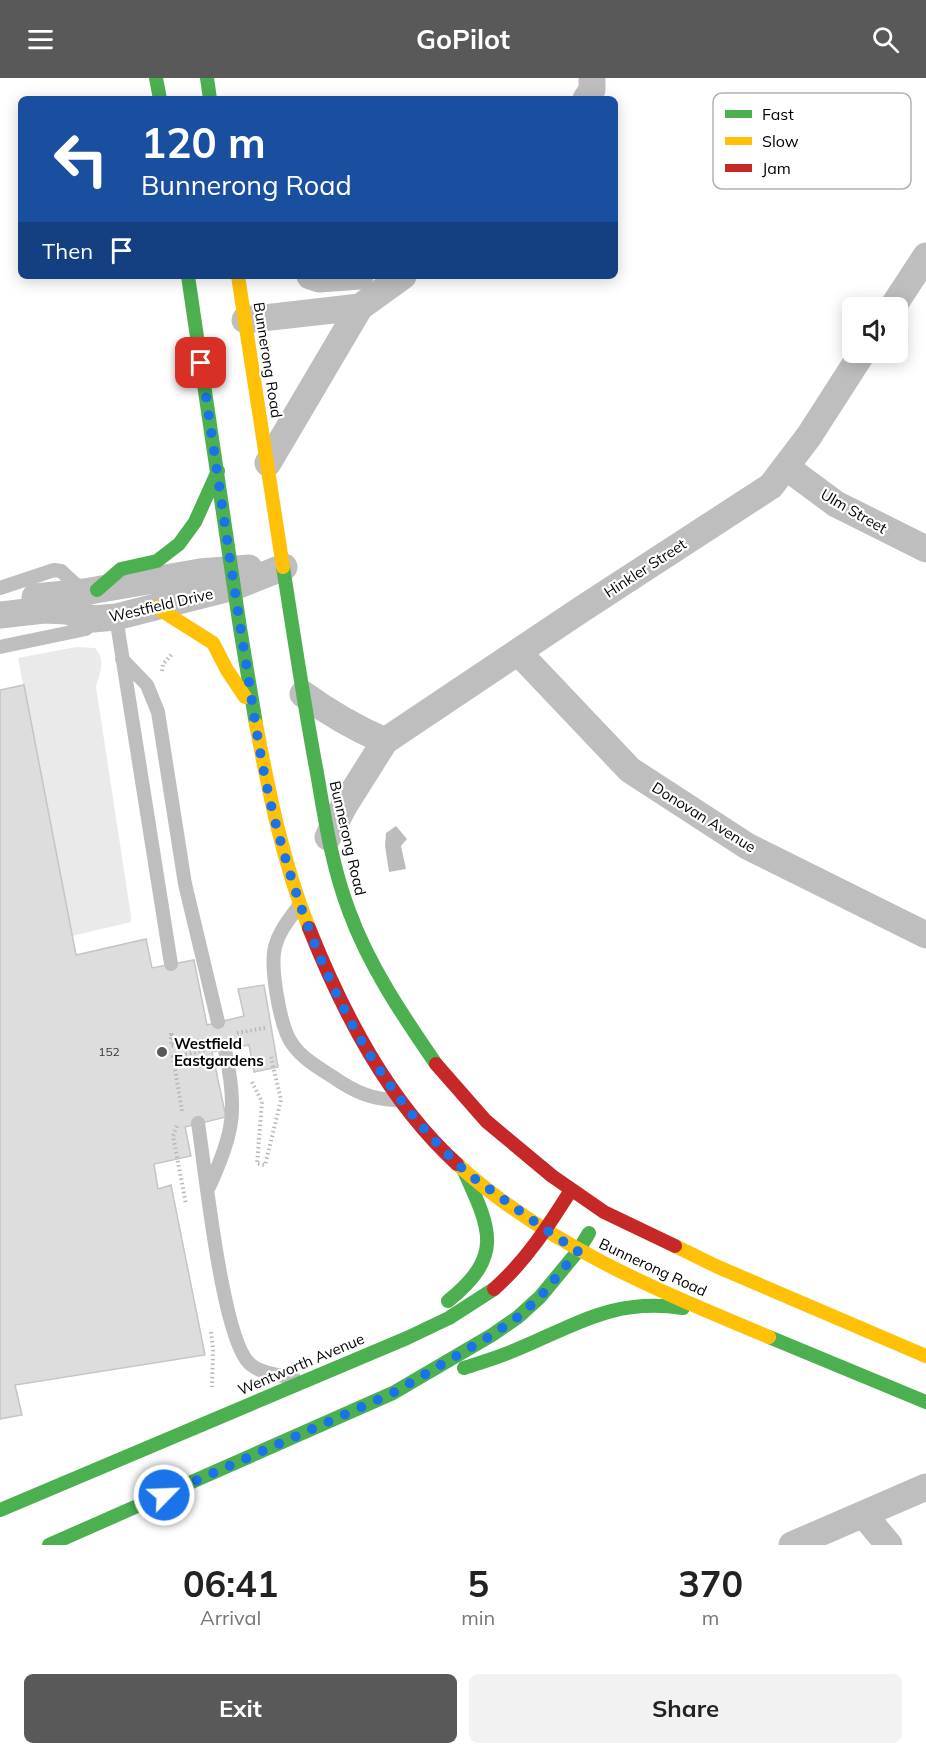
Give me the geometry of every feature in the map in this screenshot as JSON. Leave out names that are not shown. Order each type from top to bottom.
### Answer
[{"type":"main road","points":[[156,78],[159,96]]},
{"type":"main road","points":[[207,78],[210,96]]},
{"type":"main road","name":"Bunnerong Road","points":[[188,279],[232,578],[273,815],[299,906],[315,949],[355,1030],[402,1101],[464,1170],[546,1231],[578,1251],[709,1312],[926,1402]]},
{"type":"main road","name":"Bunnerong Road","points":[[238,279],[303,694],[328,837],[338,878],[360,937],[398,1009],[441,1071],[486,1121],[571,1190],[604,1212],[718,1267],[926,1356]]},
{"type":"main road","points":[[90,591],[125,567],[154,562],[172,553],[191,528],[218,471]]},
{"type":"main road","points":[[156,606],[213,643],[227,670],[253,708]]},
{"type":"main road","points":[[369,1353],[471,1282],[482,1266],[488,1239],[486,1224],[464,1170]]},
{"type":"main road","name":"Wentworth Avenue","points":[[0,1510],[440,1322],[486,1295],[519,1264],[546,1231],[571,1190]]},
{"type":"main road","points":[[393,1393],[492,1335],[518,1317],[540,1297],[578,1251],[604,1212]]},
{"type":"main road","points":[[49,1545],[393,1393],[506,1353],[576,1323],[641,1305],[709,1312]]},
{"type":"street","points":[[588,96],[592,90],[592,78]]},
{"type":"street","points":[[899,297],[926,256]]},
{"type":"street","points":[[268,463],[360,307],[399,279]]},
{"type":"street","points":[[245,320],[360,307]]},
{"type":"street","name":"Hinkler Street","points":[[328,837],[344,806],[385,741],[771,486],[809,436],[856,363]]},
{"type":"street","name":"Ulm Street","points":[[786,466],[836,504],[926,549]]},
{"type":"street","name":"Westfield Drive","points":[[3,593],[25,599],[232,578],[284,567]]},
{"type":"street","name":"Westfield Drive","points":[[0,615],[44,610],[66,611],[105,618],[156,606],[232,578]]},
{"type":"street","name":"Donovan Avenue","points":[[518,652],[630,770],[747,846],[926,934]]},
{"type":"street","points":[[303,694],[327,712],[385,741]]},
{"type":"street","points":[[792,1545],[926,1487]]},
{"type":"street","points":[[863,1514],[889,1545]]},
{"type":"lane","points":[[0,647],[86,629],[105,618],[122,659],[171,964]]},
{"type":"lane","points":[[122,659],[147,685],[156,705],[185,884],[219,1022]]},
{"type":"lane","points":[[299,906],[280,934],[274,949],[273,962],[286,1034],[301,1054],[348,1087],[373,1098],[402,1101]]},
{"type":"lane","points":[[208,1189],[224,1153],[233,1113],[225,1050]]},
{"type":"lane","points":[[198,1123],[217,1257],[235,1335],[243,1356],[259,1370],[306,1380]]},
{"type":"path","points":[[257,1030],[265,1028]]},
{"type":"path","points":[[171,1047],[171,1032],[174,1042],[184,1041]]},
{"type":"path","points":[[182,1114],[173,1057],[186,1054]]},
{"type":"path","points":[[248,1075],[262,1102],[257,1164],[265,1165],[280,1100],[272,1057]]},
{"type":"path","points":[[178,1165],[173,1136],[179,1121]]},
{"type":"shaded area","points":[[76,647],[95,648],[101,662],[96,687],[131,922],[72,936],[18,658]]},
{"type":"shaded area","points":[[396,826],[407,839],[401,846],[406,869],[389,872],[385,846],[386,833]]},
{"type":"building","name":"Westfield Eastgardens","points":[[24,685],[76,955],[146,939],[152,968],[194,960],[207,1025],[244,1016],[238,989],[264,985],[278,1067],[254,1072],[249,1045],[212,1052],[226,1117],[185,1127],[191,1156],[154,1164],[158,1189],[171,1185],[205,1355],[15,1385],[22,1415],[0,1419],[0,690]]},
{"type":"traffic: fast","points":[[156,78],[159,96]]},
{"type":"traffic: fast","points":[[207,78],[210,96]]},
{"type":"traffic: fast","points":[[188,279],[256,724]]},
{"type":"traffic: fast","points":[[97,590],[121,569],[157,561],[179,544],[195,522],[218,471]]},
{"type":"traffic: fast","points":[[283,567],[326,825],[343,894],[366,951],[399,1009],[436,1064]]},
{"type":"traffic: fast","points":[[448,1301],[466,1285],[478,1270],[485,1256],[487,1241],[486,1226],[481,1210],[464,1171]]},
{"type":"traffic: fast","points":[[49,1545],[393,1393],[492,1335],[518,1317],[540,1297],[578,1251],[589,1233]]},
{"type":"traffic: fast","points":[[0,1510],[407,1338],[449,1318],[494,1289]]},
{"type":"traffic: fast","points":[[464,1368],[612,1311],[657,1306],[683,1308]]},
{"type":"traffic: fast","points":[[769,1337],[926,1402]]},
{"type":"traffic: slow","points":[[238,279],[283,567]]},
{"type":"traffic: slow","points":[[156,607],[213,643],[245,697]]},
{"type":"traffic: slow","points":[[256,724],[284,853],[309,928]]},
{"type":"traffic: slow","points":[[457,1164],[491,1193],[528,1219],[605,1264],[769,1337]]},
{"type":"traffic: slow","points":[[675,1246],[718,1267],[926,1356]]},
{"type":"traffic: jam","points":[[309,928],[337,992],[370,1054],[410,1112],[457,1164]]},
{"type":"traffic: jam","points":[[436,1064],[486,1121],[552,1176],[604,1212],[675,1246]]},
{"type":"traffic: jam","points":[[494,1289],[527,1255],[571,1190]]},
{"type":"place","name":"Westfield Eastgardens","points":[[162,1052]]},
{"type":"route","points":[[164,1495],[393,1393],[492,1335],[518,1317],[540,1297],[578,1251],[546,1231],[464,1170],[432,1136],[402,1101],[355,1030],[315,949],[299,906],[273,815],[253,708],[201,363]]}]
